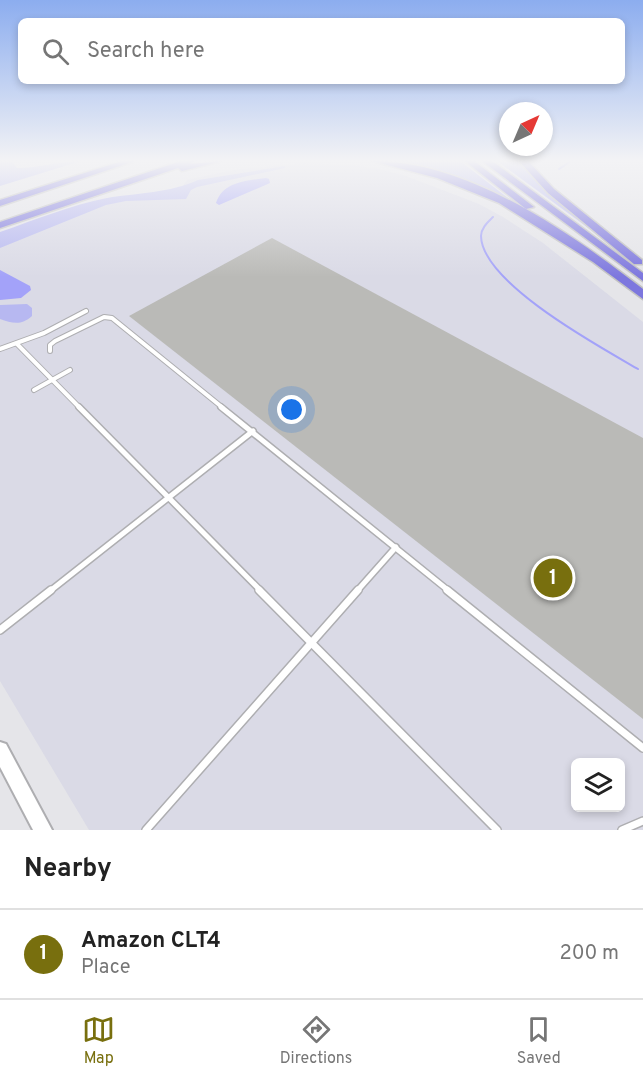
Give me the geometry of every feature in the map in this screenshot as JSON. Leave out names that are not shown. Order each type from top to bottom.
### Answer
[{"type":"highway","points":[[0,214],[43,200]]},
{"type":"highway","points":[[0,225],[75,200]]},
{"type":"highway","points":[[499,200],[600,261]]},
{"type":"highway","points":[[520,200],[643,295]]},
{"type":"highway","points":[[538,200],[643,278]]},
{"type":"highway","points":[[561,200],[643,266]]},
{"type":"street","points":[[0,750],[43,830]]},
{"type":"lane","points":[[0,349],[17,344],[86,311]]},
{"type":"lane","points":[[50,351],[50,345],[55,341],[104,317],[112,318],[643,747]]},
{"type":"lane","points":[[17,344],[497,830]]},
{"type":"lane","points":[[34,390],[70,370]]},
{"type":"lane","points":[[0,630],[253,431]]},
{"type":"lane","points":[[146,830],[396,547]]},
{"type":"lane","points":[[622,830],[643,822]]},
{"type":"shaded area","points":[[100,200],[164,200],[126,201],[106,205],[0,248],[0,232]]},
{"type":"shaded area","points":[[118,200],[468,200],[503,217],[543,243],[643,322],[643,830],[89,830],[0,681],[0,240]]},
{"type":"shaded area","points":[[217,200],[231,200],[219,205],[216,203]]},
{"type":"shaded area","points":[[550,200],[562,200],[602,238]]},
{"type":"shaded area","points":[[0,270],[30,286],[31,290],[21,298],[0,300]]},
{"type":"shaded area","points":[[27,304],[32,308],[32,316],[28,319],[16,323],[0,319],[0,305]]},
{"type":"building","points":[[272,238],[643,438],[643,719],[129,316]]},
{"type":"waterway","points":[[493,217],[483,228],[481,236],[486,254],[501,274],[546,312],[638,369]]},
{"type":"place","name":"Amazon CLT4","points":[[553,578]]}]
